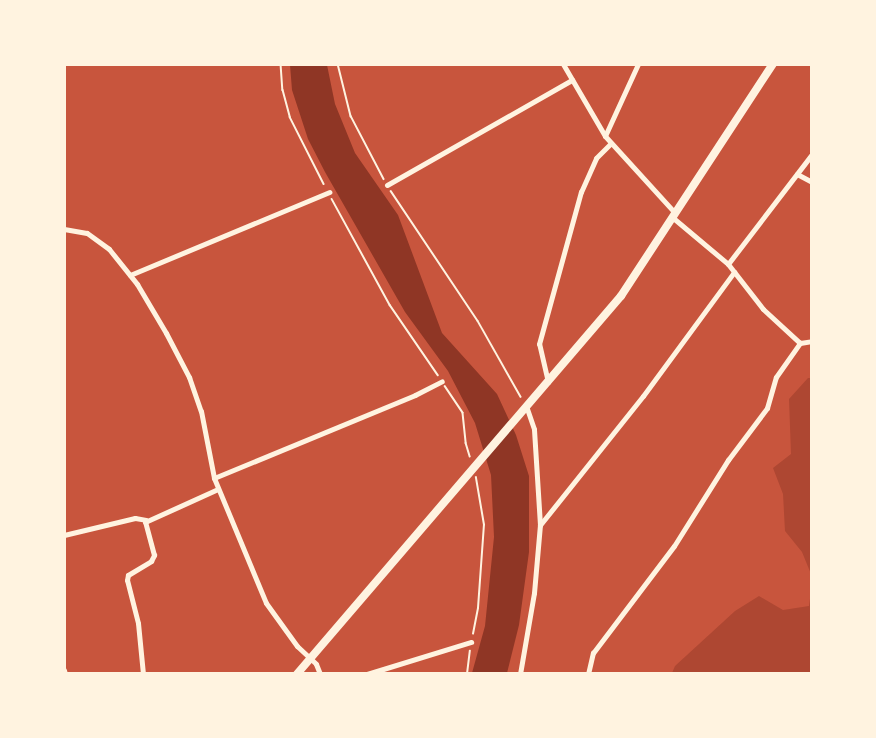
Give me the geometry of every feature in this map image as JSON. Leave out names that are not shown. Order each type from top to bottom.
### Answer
[{"type":"main road","points":[[297,674],[621,296],[773,64]]},
{"type":"street","points":[[564,64],[605,136],[674,215],[728,264],[763,309],[800,344]]},
{"type":"street","points":[[605,136],[638,64]]},
{"type":"street","points":[[387,185],[572,80]]},
{"type":"street","points":[[548,382],[539,344],[581,192],[596,158],[611,143]]},
{"type":"street","points":[[728,264],[812,154]]},
{"type":"street","points":[[797,174],[812,182]]},
{"type":"street","points":[[130,275],[328,192]]},
{"type":"street","points":[[64,229],[87,233],[109,249],[130,275],[166,333],[189,377],[208,433],[214,478],[266,603],[297,646],[311,658],[320,674]]},
{"type":"street","points":[[540,525],[643,396],[734,272]]},
{"type":"street","points":[[588,674],[593,653],[674,546],[728,460],[767,408],[776,376],[800,344],[812,341]]},
{"type":"street","points":[[214,478],[415,395],[442,381]]},
{"type":"street","points":[[520,674],[534,593],[540,525],[534,429],[526,406]]},
{"type":"street","points":[[64,535],[94,530],[135,518],[146,520],[158,517],[218,489]]},
{"type":"street","points":[[143,674],[138,623],[127,580],[128,575],[151,561],[154,555],[146,520]]},
{"type":"street","points":[[367,674],[471,642]]},
{"type":"path","points":[[281,64],[283,90],[290,117],[328,192],[390,305],[463,413],[466,443],[476,465],[484,525],[478,608],[467,674]]},
{"type":"path","points":[[339,64],[351,116],[387,185],[478,321],[526,406]]},
{"type":"shaded area","points":[[290,65],[327,65],[335,104],[355,153],[398,215],[442,333],[497,394],[516,435],[529,476],[529,552],[519,625],[507,673],[472,673],[485,626],[494,537],[491,475],[475,423],[448,371],[405,312],[325,172],[308,139],[292,90]]},
{"type":"shaded area","points":[[808,378],[811,378],[811,574],[802,552],[785,531],[783,494],[773,468],[791,454],[789,399]]},
{"type":"shaded area","points":[[811,591],[811,673],[672,673],[675,666],[735,611],[759,596],[783,610],[809,606]]}]
